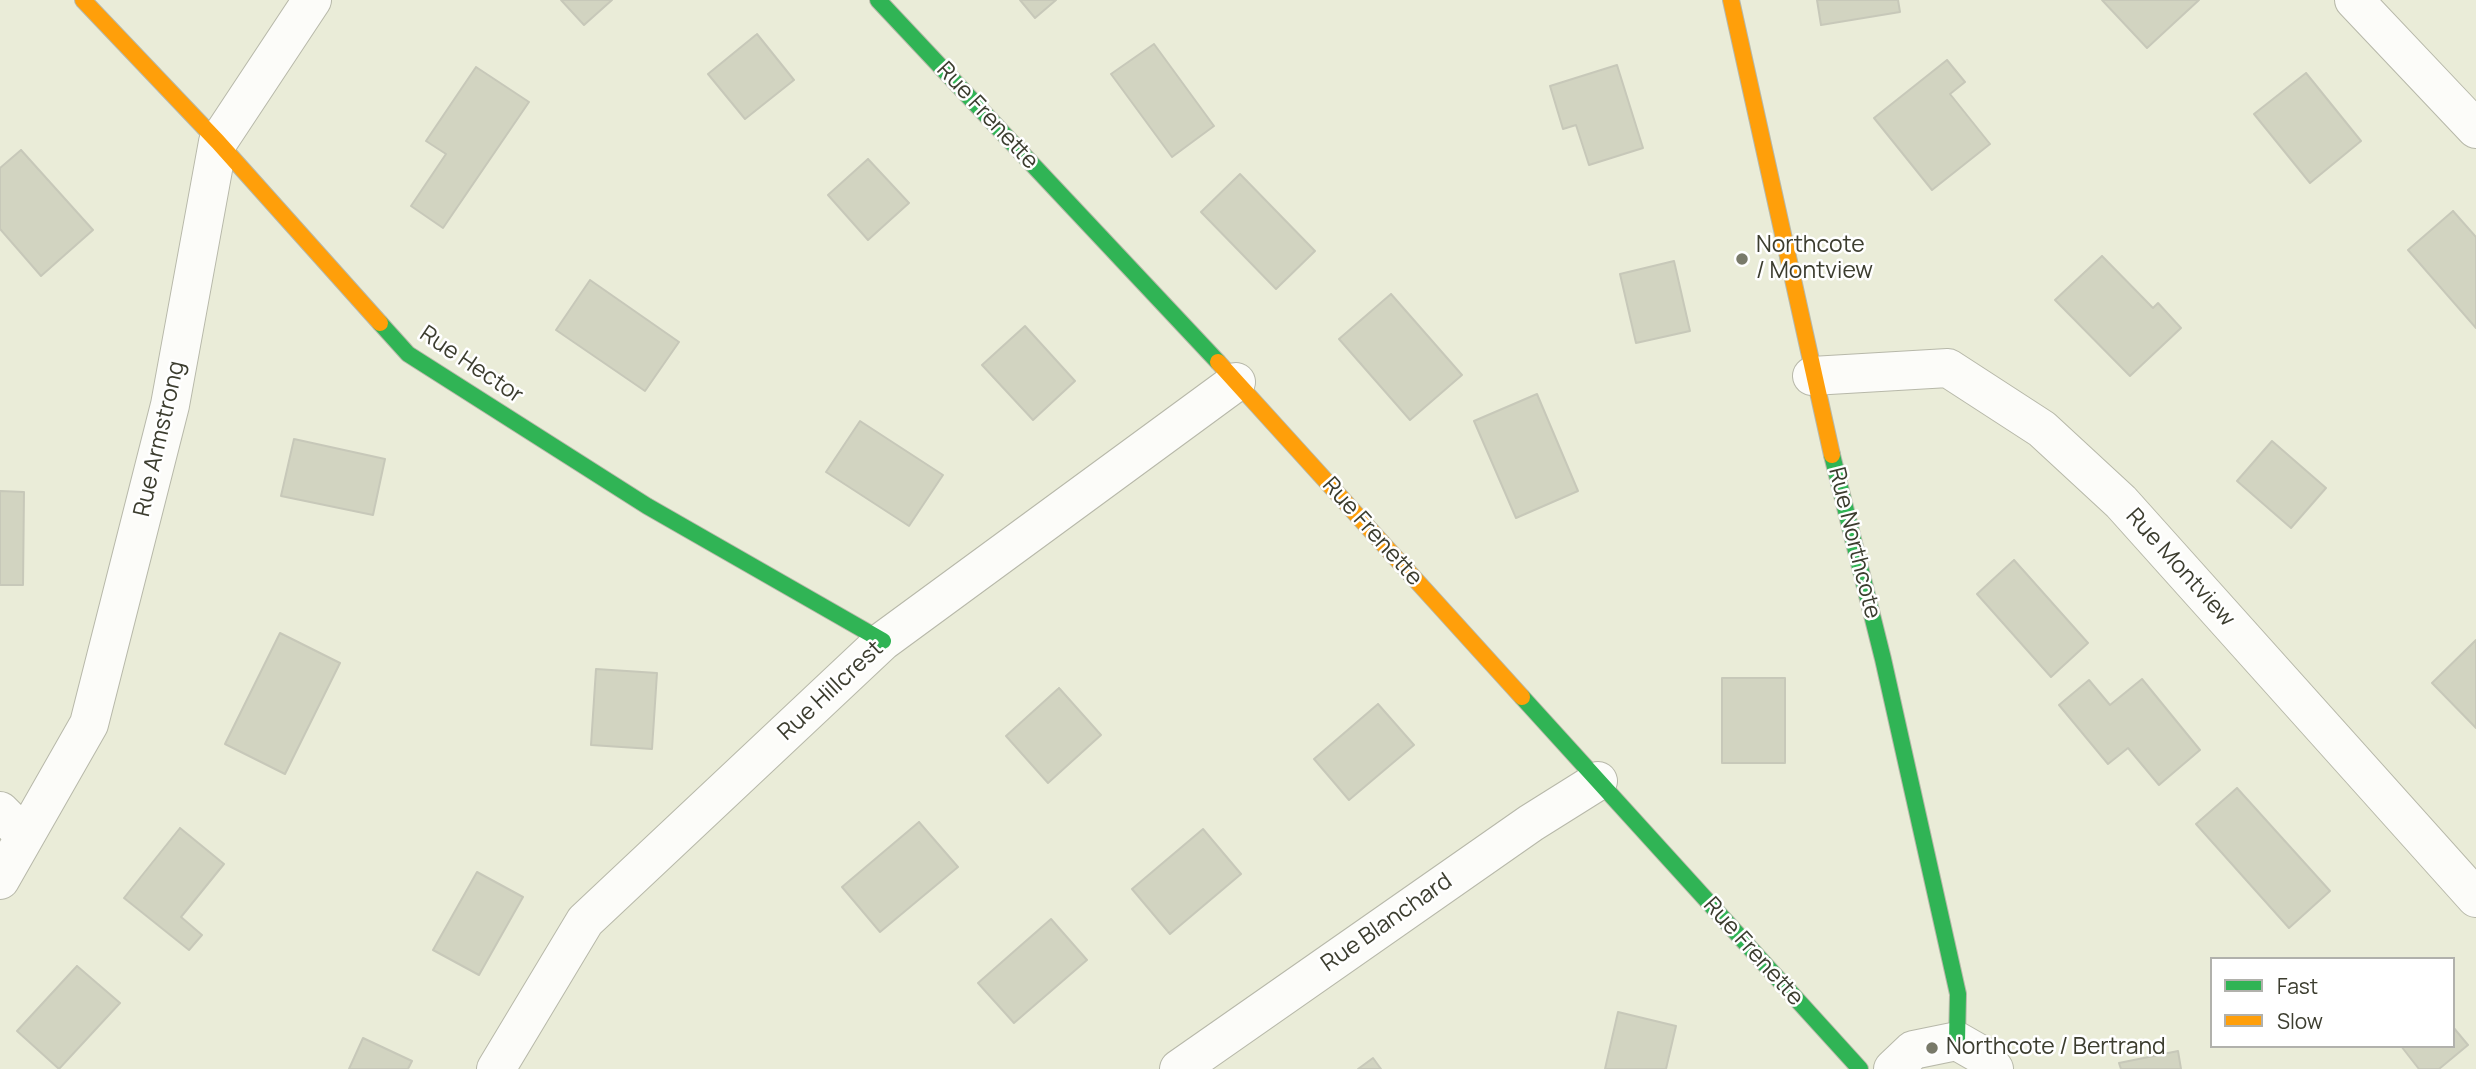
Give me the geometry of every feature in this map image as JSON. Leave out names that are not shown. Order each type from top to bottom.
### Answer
[{"type":"street","name":"Rue Hector","points":[[83,0],[218,142],[408,354],[647,506],[883,641]]},
{"type":"street","name":"Rue Armstrong","points":[[0,880],[13,823],[89,724],[170,405],[218,142],[312,0]]},
{"type":"street","name":"Rue Frenette","points":[[878,0],[1236,382],[1860,1069]]},
{"type":"street","name":"Rue Northcote","points":[[1731,0],[1812,376],[1883,659],[1958,994],[1957,1041]]},
{"type":"street","points":[[2354,0],[2476,129]]},
{"type":"street","name":"Rue Montview","points":[[1812,376],[1948,368],[2042,429],[2121,502],[2476,898]]},
{"type":"street","name":"Rue Hillcrest","points":[[496,1069],[586,921],[883,641],[1236,382]]},
{"type":"street","name":"Rue Blanchard","points":[[1179,1069],[1531,823],[1598,781]]},
{"type":"street","points":[[1893,1069],[1913,1050],[1957,1041],[1985,1057],[1994,1069]]},
{"type":"building","points":[[561,0],[612,0],[584,25]]},
{"type":"building","points":[[1020,0],[1056,0],[1035,18]]},
{"type":"building","points":[[1817,0],[1898,0],[1900,12],[1821,25]]},
{"type":"building","points":[[2102,0],[2199,0],[2147,48]]},
{"type":"building","points":[[757,34],[794,80],[745,119],[708,74]]},
{"type":"building","points":[[1154,44],[1214,126],[1172,157],[1111,74]]},
{"type":"building","points":[[1947,60],[1965,82],[1950,94],[1990,144],[1932,190],[1874,118]]},
{"type":"building","points":[[1617,65],[1643,148],[1589,165],[1576,125],[1563,129],[1550,86]]},
{"type":"building","points":[[476,67],[529,102],[443,228],[411,206],[446,154],[426,141]]},
{"type":"building","points":[[2306,73],[2361,141],[2310,183],[2254,114]]},
{"type":"building","points":[[21,150],[93,230],[41,276],[0,229],[0,168]]},
{"type":"building","points":[[868,159],[909,203],[868,240],[828,195]]},
{"type":"building","points":[[1240,174],[1315,251],[1276,289],[1201,212]]},
{"type":"building","points":[[2453,211],[2476,237],[2476,328],[2408,250]]},
{"type":"building","points":[[2102,256],[2153,308],[2158,303],[2181,328],[2130,376],[2055,300]]},
{"type":"building","points":[[1674,261],[1690,331],[1636,343],[1620,274]]},
{"type":"building","points":[[590,280],[679,342],[645,391],[556,330]]},
{"type":"building","points":[[1391,294],[1462,375],[1410,420],[1339,339]]},
{"type":"building","points":[[1025,326],[1075,381],[1033,420],[982,365]]},
{"type":"building","points":[[1537,394],[1578,491],[1516,518],[1474,421]]},
{"type":"building","points":[[860,421],[943,475],[909,526],[826,472]]},
{"type":"building","points":[[294,439],[385,459],[373,515],[281,496]]},
{"type":"building","points":[[2272,441],[2326,488],[2291,528],[2237,481]]},
{"type":"building","points":[[0,491],[24,492],[23,585],[0,585]]},
{"type":"building","points":[[2014,560],[2088,643],[2051,677],[1977,594]]},
{"type":"building","points":[[280,633],[340,663],[285,774],[225,744]]},
{"type":"building","points":[[2476,640],[2476,728],[2432,683]]},
{"type":"building","points":[[596,669],[657,673],[652,749],[591,745]]},
{"type":"building","points":[[1722,678],[1785,678],[1785,763],[1722,763]]},
{"type":"building","points":[[2142,679],[2200,750],[2159,785],[2128,748],[2108,764],[2059,705],[2089,680],[2110,705]]},
{"type":"building","points":[[1059,688],[1101,735],[1048,783],[1006,736]]},
{"type":"building","points":[[1378,704],[1414,745],[1349,800],[1314,759]]},
{"type":"building","points":[[2237,788],[2330,891],[2289,928],[2196,824]]},
{"type":"building","points":[[919,822],[958,867],[880,932],[842,887]]},
{"type":"building","points":[[180,828],[224,864],[181,917],[202,935],[189,950],[124,898]]},
{"type":"building","points":[[1203,829],[1241,874],[1170,934],[1132,889]]},
{"type":"building","points":[[477,872],[523,897],[479,975],[433,950]]},
{"type":"building","points":[[1051,919],[1087,960],[1014,1023],[978,983]]},
{"type":"building","points":[[77,966],[120,1003],[59,1069],[17,1031]]},
{"type":"building","points":[[1618,1012],[1676,1026],[1666,1069],[1605,1069]]},
{"type":"building","points":[[2455,1029],[2468,1045],[2439,1069],[2419,1069],[2403,1048],[2455,1048]]},
{"type":"building","points":[[363,1038],[412,1061],[408,1069],[349,1069]]},
{"type":"building","points":[[2178,1051],[2181,1069],[2121,1069],[2119,1063]]},
{"type":"building","points":[[1373,1058],[1381,1069],[1358,1069]]},
{"type":"traffic: fast","points":[[878,0],[1218,362]]},
{"type":"traffic: fast","points":[[380,323],[408,354],[647,506],[883,641]]},
{"type":"traffic: fast","points":[[1832,455],[1883,659],[1958,994],[1957,1041]]},
{"type":"traffic: fast","points":[[1522,697],[1860,1069]]},
{"type":"traffic: slow","points":[[83,0],[218,142],[380,323]]},
{"type":"traffic: slow","points":[[1731,0],[1832,455]]},
{"type":"traffic: slow","points":[[1218,362],[1522,697]]},
{"type":"place","name":"Northcote / Montview","points":[[1742,259]]},
{"type":"place","name":"Northcote / Bertrand","points":[[1932,1048]]}]
